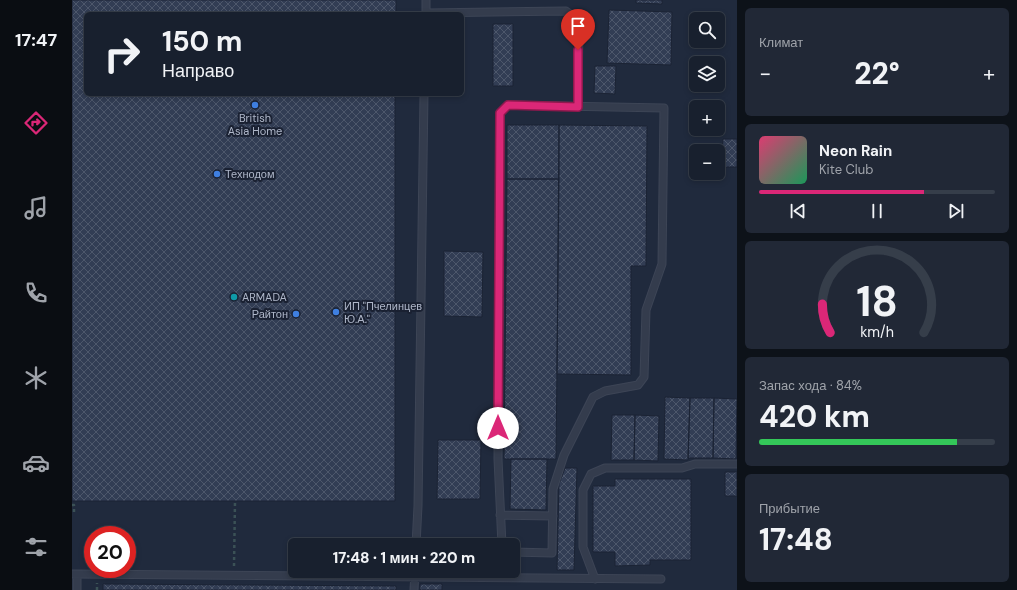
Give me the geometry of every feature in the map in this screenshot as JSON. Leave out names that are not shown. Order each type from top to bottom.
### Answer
[{"type":"lane","points":[[426,0],[426,12]]},
{"type":"lane","points":[[464,13],[566,11],[579,21],[578,107]]},
{"type":"lane","points":[[416,538],[424,96]]},
{"type":"lane","points":[[502,538],[498,459],[500,113],[508,105],[664,108],[662,264],[646,310],[644,377],[638,385],[605,391],[593,398],[564,455],[553,489],[552,552],[520,552]]},
{"type":"lane","points":[[595,579],[583,547],[583,490],[591,474],[605,468],[682,468],[695,464],[737,464]]},
{"type":"lane","points":[[500,515],[552,516]]},
{"type":"lane","points":[[77,590],[74,575],[288,575]]},
{"type":"lane","points":[[520,577],[661,579]]},
{"type":"lane","points":[[414,590],[415,578]]},
{"type":"path","points":[[233,576],[235,501]]},
{"type":"path","points":[[72,505],[74,505],[74,515]]},
{"type":"building","name":"ARMADA","points":[[72,0],[396,0],[396,12],[84,12],[84,96],[395,96],[395,501],[72,501]]},
{"type":"building","points":[[636,0],[662,0],[662,4],[636,3]]},
{"type":"building","points":[[609,10],[672,12],[671,65],[607,63]]},
{"type":"building","points":[[493,24],[513,24],[513,86],[493,86]]},
{"type":"building","points":[[595,66],[616,66],[615,94],[594,93]]},
{"type":"building","points":[[507,125],[559,125],[559,179],[507,179]]},
{"type":"building","points":[[559,125],[647,126],[646,266],[631,266],[631,375],[557,374]]},
{"type":"building","points":[[723,139],[737,139],[737,167],[725,167],[725,144],[723,144]]},
{"type":"building","points":[[507,179],[559,179],[556,459],[504,459]]},
{"type":"building","points":[[444,251],[483,252],[482,317],[444,316]]},
{"type":"building","points":[[665,397],[690,398],[688,460],[664,459]]},
{"type":"building","points":[[690,398],[714,398],[713,458],[688,458]]},
{"type":"building","points":[[714,398],[737,399],[736,459],[713,458]]},
{"type":"building","points":[[612,415],[635,415],[634,460],[611,460]]},
{"type":"building","points":[[635,415],[659,416],[658,461],[634,460]]},
{"type":"building","points":[[438,440],[481,440],[480,499],[437,499]]},
{"type":"building","points":[[511,459],[547,459],[546,510],[510,509]]},
{"type":"building","points":[[565,468],[577,468],[574,570],[557,570],[559,484]]},
{"type":"building","points":[[725,472],[737,472],[737,496],[725,496]]},
{"type":"building","points":[[615,479],[691,479],[691,560],[650,560],[650,565],[615,566],[615,552],[593,552],[593,486],[615,486]]},
{"type":"building","points":[[103,584],[396,586],[396,590],[103,590]]},
{"type":"building","points":[[420,584],[442,584],[442,590],[420,590]]},
{"type":"place","name":"British Asia Home","points":[[255,105]]},
{"type":"place","name":"Технодом","points":[[217,174]]},
{"type":"place","name":"ARMADA","points":[[234,297]]},
{"type":"place","name":"ИП \"Пчелинцев Ю.А.\"","points":[[336,312]]},
{"type":"place","name":"Райтон","points":[[296,314]]},
{"type":"route","points":[[498,428],[500,113],[508,105],[578,107],[578,50]]}]
